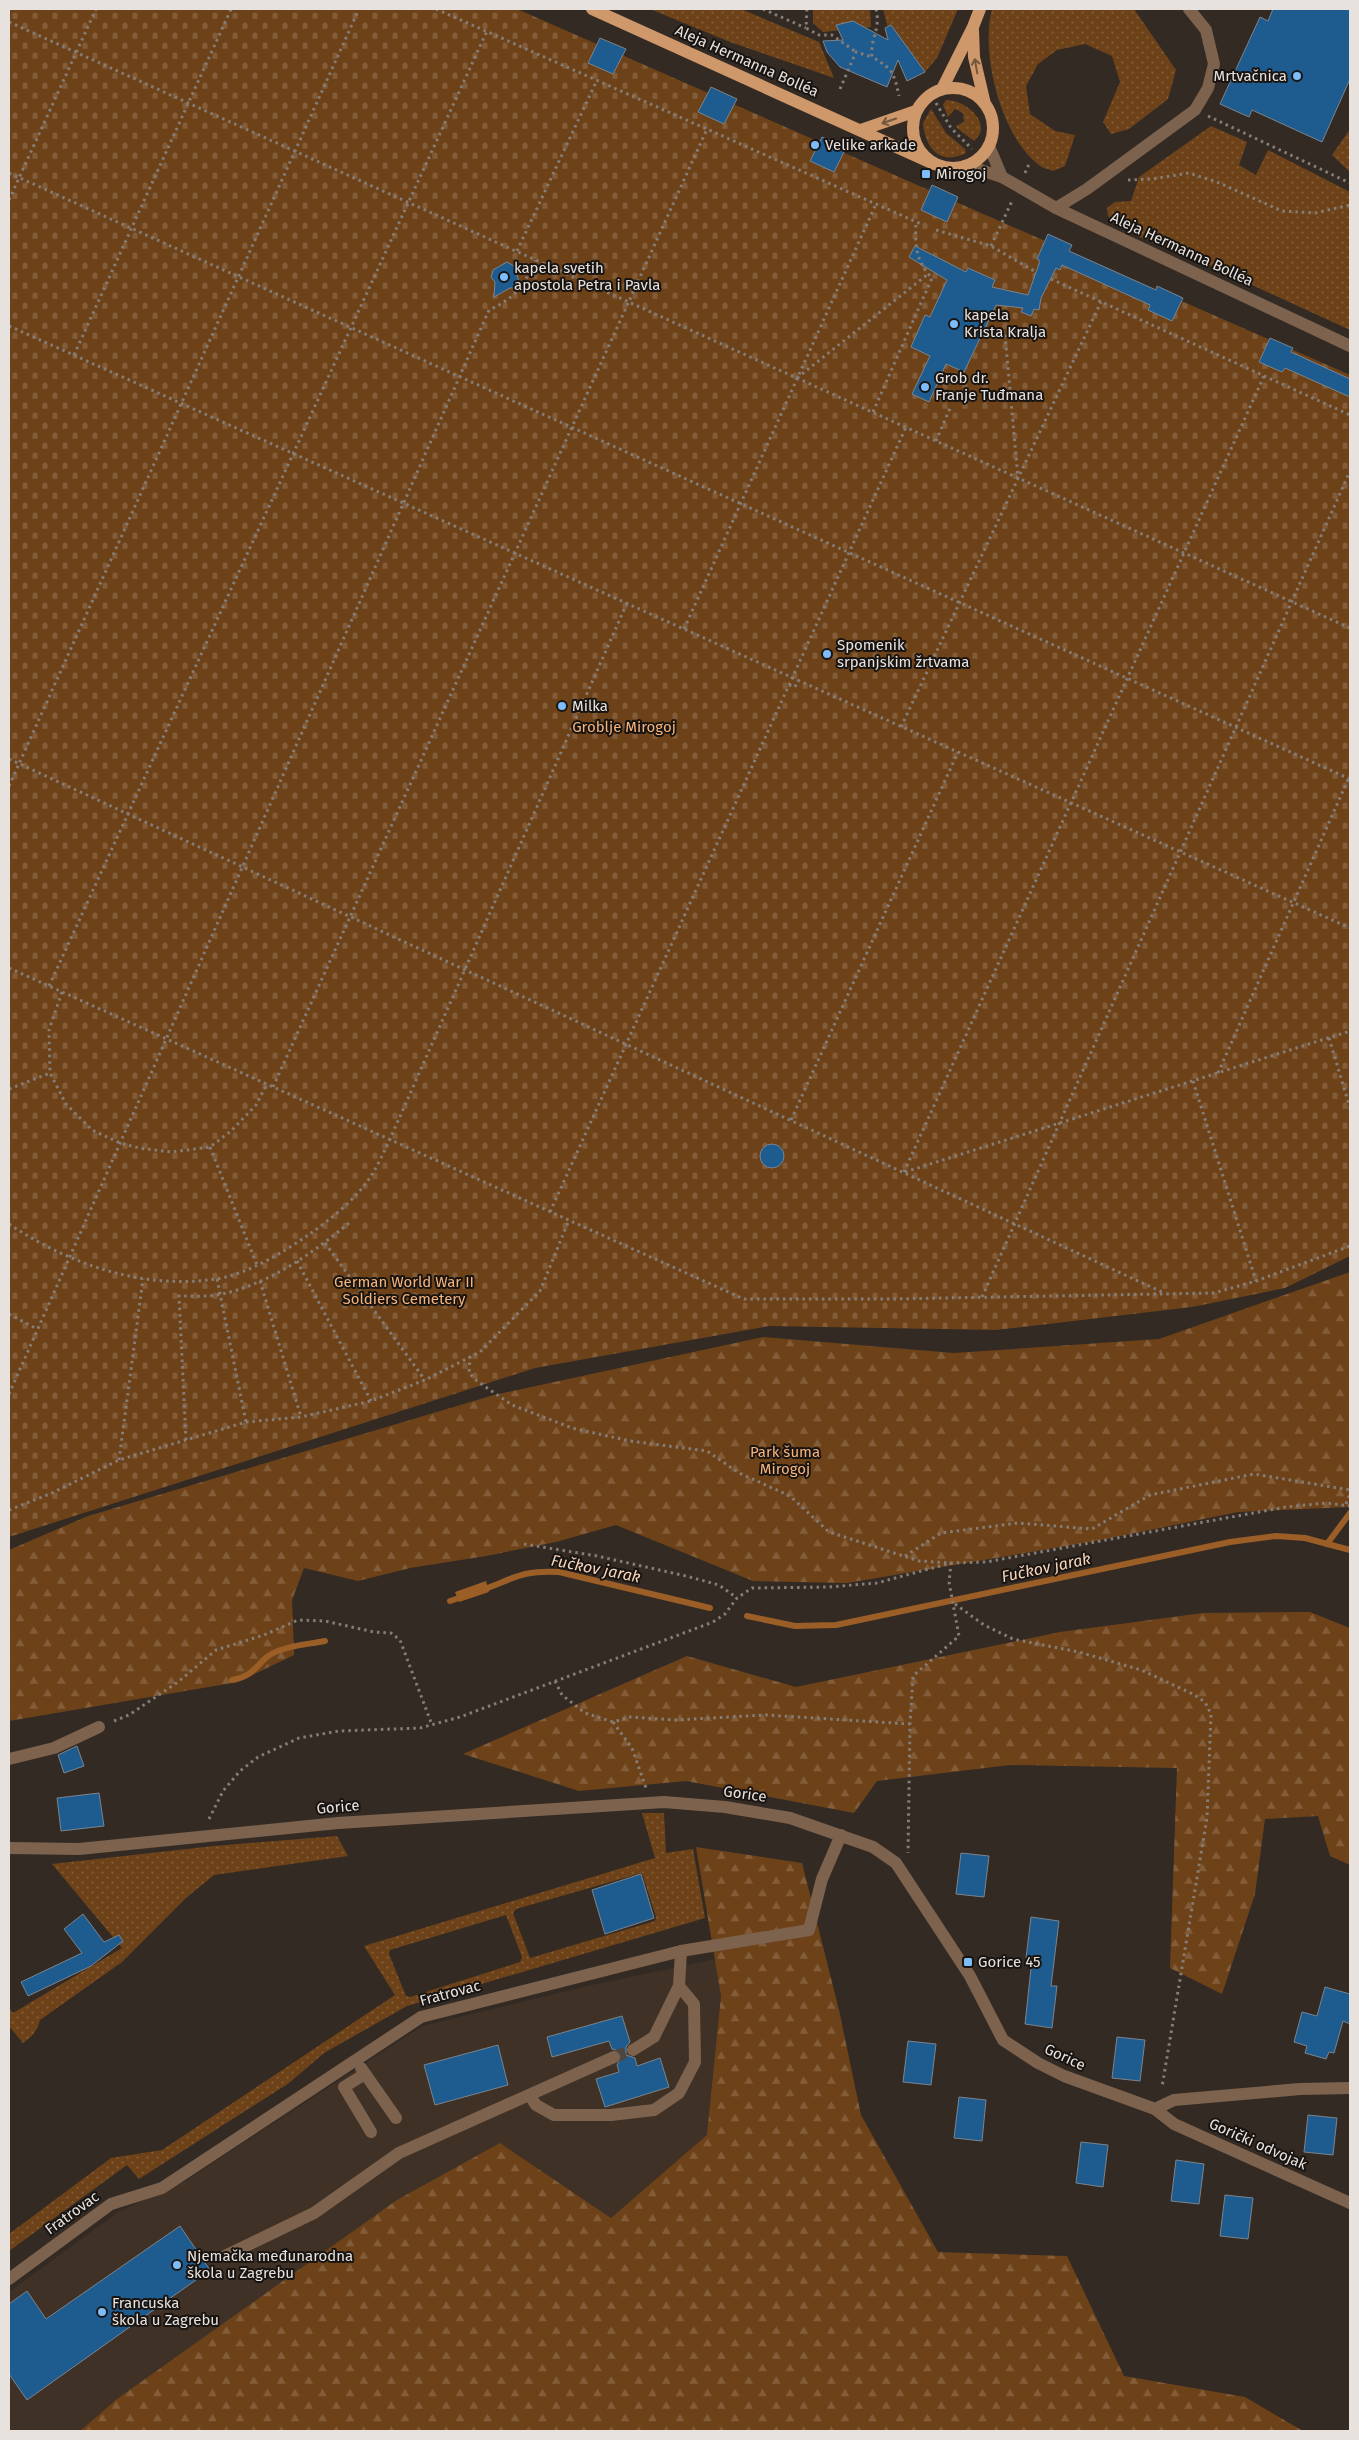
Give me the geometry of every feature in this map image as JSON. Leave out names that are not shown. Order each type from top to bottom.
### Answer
[{"type":"main road","name":"Aleja Hermanna Bolléa","points":[[592,9],[934,164]]},
{"type":"main road","points":[[942,89],[980,9]]},
{"type":"main road","points":[[916,111],[914,138],[925,157],[934,164],[945,168],[968,166],[981,157],[989,146],[993,137],[994,123],[985,104],[974,57],[973,27]]},
{"type":"main road","points":[[861,130],[916,111],[930,96],[942,89],[956,88],[969,91],[985,104]]},
{"type":"street","points":[[1056,208],[1087,189],[1195,110],[1208,88],[1214,64],[1206,30],[1189,9]]},
{"type":"street","points":[[989,146],[1002,177]]},
{"type":"street","name":"Aleja Hermanna Bolléa","points":[[968,166],[1002,177],[1018,188],[1056,208],[1350,346]]},
{"type":"street","points":[[9,1759],[54,1748],[99,1727]]},
{"type":"street","name":"Gorice","points":[[9,1848],[78,1849],[338,1823],[664,1802],[725,1807],[790,1818],[873,1847],[896,1863],[970,1976],[1003,2040],[1038,2063],[1064,2076],[1157,2108]]},
{"type":"street","name":"Fratrovac","points":[[9,2279],[111,2204],[162,2188],[421,2017],[681,1951],[809,1930],[822,1879],[841,1835]]},
{"type":"street","points":[[632,2050],[654,2037],[679,1986],[681,1951]]},
{"type":"street","points":[[530,2096],[536,2105],[554,2115],[611,2115],[654,2110],[680,2093],[695,2062],[694,2004],[679,1986]]},
{"type":"street","points":[[225,2256],[314,2213],[399,2153],[614,2057]]},
{"type":"street","points":[[355,2060],[396,2118]]},
{"type":"street","points":[[365,2074],[344,2087],[371,2132]]},
{"type":"street","points":[[1157,2108],[1174,2100],[1350,2088]]},
{"type":"street","name":"Gorički odvojak","points":[[1157,2108],[1174,2124],[1350,2203]]},
{"type":"path","points":[[9,200],[96,9]]},
{"type":"path","points":[[74,355],[231,9]]},
{"type":"path","points":[[9,786],[359,9]]},
{"type":"path","points":[[436,9],[921,224]]},
{"type":"path","points":[[763,9],[820,35],[832,35],[856,52],[872,57],[889,66],[895,76],[899,96]]},
{"type":"path","points":[[806,28],[807,9]]},
{"type":"path","points":[[872,57],[871,48],[880,22],[876,9]]},
{"type":"path","points":[[9,22],[1350,628]]},
{"type":"path","points":[[49,986],[487,31]]},
{"type":"path","points":[[840,89],[856,52]]},
{"type":"path","points":[[517,251],[597,80]]},
{"type":"path","points":[[936,103],[951,128],[972,149]]},
{"type":"path","points":[[1195,110],[1350,183]]},
{"type":"path","points":[[273,1087],[707,129]]},
{"type":"path","points":[[991,246],[1030,164]]},
{"type":"path","points":[[9,173],[1350,777],[1218,1073]]},
{"type":"path","points":[[1127,180],[1152,179],[1189,173],[1217,182],[1282,211],[1315,213],[1350,206]]},
{"type":"path","points":[[684,629],[876,204]]},
{"type":"path","points":[[873,412],[932,278],[924,270],[915,249],[916,221]]},
{"type":"path","points":[[936,230],[991,246],[1036,272]]},
{"type":"path","points":[[9,1394],[489,310],[502,304],[523,287],[535,260]]},
{"type":"path","points":[[797,378],[928,274]]},
{"type":"path","points":[[1051,278],[1350,416]]},
{"type":"path","points":[[901,726],[1101,302]]},
{"type":"path","points":[[9,326],[1350,928]]},
{"type":"path","points":[[1005,335],[1018,478]]},
{"type":"path","points":[[904,1172],[1264,376]]},
{"type":"path","points":[[936,441],[950,408]]},
{"type":"path","points":[[550,1212],[906,428]]},
{"type":"path","points":[[982,1297],[1350,471]]},
{"type":"path","points":[[9,1224],[39,1244],[115,1274],[143,1279],[217,1279],[257,1265],[291,1247],[336,1214],[370,1178],[390,1140],[627,603]]},
{"type":"path","points":[[790,685],[795,687],[798,680]]},
{"type":"path","points":[[791,1120],[958,752]]},
{"type":"path","points":[[9,759],[1165,1293]]},
{"type":"path","points":[[9,968],[744,1299],[1214,1293],[1256,1281],[1350,1246]]},
{"type":"path","points":[[62,992],[49,1030],[50,1073],[66,1104],[92,1130],[120,1143],[139,1148],[171,1152],[210,1147],[231,1131],[256,1105],[267,1084]]},
{"type":"path","points":[[904,1172],[1350,1031]]},
{"type":"path","points":[[1328,1038],[1350,1108]]},
{"type":"path","points":[[9,1089],[50,1073]]},
{"type":"path","points":[[1193,1081],[1256,1281]]},
{"type":"path","points":[[210,1147],[257,1265]]},
{"type":"path","points":[[9,1510],[52,1493],[119,1460],[246,1422],[301,1418],[371,1401],[425,1380],[480,1352],[540,1291],[569,1220]]},
{"type":"path","points":[[186,1440],[179,1296],[222,1294],[260,1281],[297,1261],[349,1223]]},
{"type":"path","points":[[324,1243],[425,1380]]},
{"type":"path","points":[[297,1261],[371,1401]]},
{"type":"path","points":[[119,1460],[143,1279]]},
{"type":"path","points":[[217,1279],[222,1294],[246,1422]]},
{"type":"path","points":[[260,1281],[301,1418]]},
{"type":"path","points":[[9,1314],[37,1329]]},
{"type":"path","points":[[470,1356],[470,1373],[477,1381],[512,1405],[572,1428],[630,1441],[707,1451],[739,1473],[790,1496],[829,1532],[919,1560],[951,1563],[986,1562],[1286,1507],[1326,1503],[1348,1505],[1350,1494]]},
{"type":"path","points":[[904,1556],[941,1533],[1018,1523],[1092,1529],[1150,1495],[1254,1474],[1350,1490]]},
{"type":"path","points":[[524,1544],[597,1556],[686,1576],[720,1585],[737,1598]]},
{"type":"path","points":[[908,1858],[910,1724],[913,1676],[959,1636],[949,1582],[951,1563]]},
{"type":"path","points":[[204,1836],[207,1823],[223,1791],[240,1771],[258,1757],[300,1738],[339,1731],[420,1728],[460,1717],[620,1659],[712,1622],[725,1614],[737,1598],[752,1588],[829,1587],[877,1583],[951,1563]]},
{"type":"path","points":[[954,1604],[984,1625],[1013,1639],[1079,1652],[1141,1670],[1193,1694],[1205,1702],[1211,1714],[1206,1818],[1157,2108]]},
{"type":"path","points":[[99,1727],[129,1715],[178,1682],[216,1650],[264,1635],[298,1620],[326,1620],[374,1632],[391,1633],[400,1640],[432,1725]]},
{"type":"path","points":[[555,1681],[562,1695],[586,1713],[613,1722],[630,1718],[675,1720],[766,1715],[910,1724]]},
{"type":"path","points":[[613,1722],[632,1748],[645,1779],[648,1803]]},
{"type":"shaded area","points":[[486,1581],[489,1592],[459,1602],[455,1592]]},
{"type":"shaded area","points":[[716,1959],[721,1996],[708,2135],[611,2218],[500,2143],[117,2399],[80,2431],[9,2431],[9,2292],[118,2212],[187,2180],[422,2026],[587,1986]]},
{"type":"green space","name":"Groblje Mirogoj","points":[[9,9],[517,9],[1350,375],[1350,1256],[1285,1288],[1192,1307],[996,1330],[769,1326],[535,1368],[9,1537]]},
{"type":"green space","points":[[650,9],[741,9],[819,42],[834,78],[730,42]]},
{"type":"green space","points":[[813,9],[870,9],[871,27],[823,32],[813,23]]},
{"type":"green space","points":[[883,9],[958,9],[937,58],[925,72],[910,51],[890,36]]},
{"type":"green space","points":[[992,9],[1134,9],[1176,70],[1168,99],[1129,129],[1111,134],[1103,122],[1120,82],[1112,56],[1085,44],[1057,50],[1038,64],[1026,86],[1030,114],[1055,131],[1075,135],[1065,166],[1053,171],[1042,167],[1026,152],[1014,135],[1004,115],[997,93],[989,48],[989,27]]},
{"type":"green space","points":[[946,100],[962,104],[976,115],[980,121],[981,128],[979,135],[974,141],[956,126],[964,122],[963,113],[955,109],[948,117],[943,105]]},
{"type":"green space","points":[[931,109],[946,133],[965,149],[966,153],[949,157],[941,156],[931,147],[924,132],[923,123]]},
{"type":"green space","points":[[1211,126],[1247,142],[1239,165],[1256,175],[1268,150],[1350,192],[1350,330],[1202,262],[1137,236],[1115,224],[1108,216],[1107,208],[1115,202],[1131,201],[1139,177]]},
{"type":"green space","points":[[1350,129],[1350,172],[1332,155]]},
{"type":"green space","name":"Park šuma Mirogoj","points":[[1350,1272],[1350,1507],[1238,1512],[1096,1541],[847,1583],[753,1581],[616,1525],[556,1542],[486,1556],[410,1568],[358,1581],[304,1568],[292,1600],[294,1655],[238,1682],[9,1721],[9,1550],[88,1516],[494,1395],[763,1337],[954,1353],[1159,1339]]},
{"type":"green space","points":[[1310,1612],[1350,1628],[1350,1865],[1330,1856],[1318,1816],[1265,1819],[1255,1894],[1222,1994],[1170,1968],[1177,1768],[1010,1765],[877,1781],[854,1813],[686,1781],[579,1791],[463,1754],[687,1656],[796,1687],[1060,1632],[1203,1613]]},
{"type":"green space","points":[[642,1813],[664,1813],[666,1853],[693,1849],[705,1918],[407,2006],[324,2053],[289,2083],[139,2179],[127,2165],[9,2251],[9,2234],[111,2158],[162,2150],[395,1995],[364,1946],[655,1858]],"holes":[[[642,1873],[656,1917],[655,1921],[530,1958],[513,1913],[516,1909]],[[506,1915],[522,1957],[520,1962],[410,1997],[406,1996],[389,1954],[390,1950]]]},
{"type":"green space","points":[[337,1836],[348,1856],[214,1875],[186,1898],[122,1962],[40,2020],[32,2036],[23,2043],[9,2026],[9,2008],[13,2013],[122,1948],[52,1864],[214,1846]]},
{"type":"green space","points":[[696,1847],[802,1863],[839,2010],[861,2115],[938,2252],[1067,2256],[1124,2376],[1245,2397],[1303,2431],[80,2431],[117,2399],[397,2200],[500,2143],[611,2218],[707,2135],[721,1996]]},
{"type":"building","name":"Mrtvačnica","points":[[1273,9],[1350,9],[1350,79],[1322,142],[1252,110],[1249,117],[1220,104],[1260,17],[1268,21]]},
{"type":"building","points":[[853,21],[888,40],[885,28],[891,25],[925,72],[907,81],[898,60],[887,87],[840,67],[827,52],[823,41],[843,40],[836,25]]},
{"type":"building","points":[[600,38],[626,49],[613,74],[588,63]]},
{"type":"building","points":[[711,87],[737,99],[724,124],[698,112]]},
{"type":"building","points":[[822,137],[846,148],[834,172],[810,161]]},
{"type":"building","points":[[932,185],[958,197],[947,222],[921,210]]},
{"type":"building","points":[[1048,234],[1072,245],[1069,251],[1156,290],[1157,286],[1183,298],[1172,321],[1148,310],[1150,305],[1062,265],[1060,270],[1056,268],[1041,298],[1039,310],[1034,309],[1031,316],[1021,312],[1023,308],[996,305],[964,372],[946,364],[929,402],[912,394],[930,356],[911,347],[925,315],[930,317],[947,280],[909,257],[915,246],[966,272],[968,268],[995,280],[992,287],[1028,295],[1040,261],[1037,259]]},
{"type":"building","name":"kapela svetih apostola Petra i Pavla","points":[[507,262],[514,266],[521,288],[510,288],[494,297],[495,282],[491,277],[493,270]]},
{"type":"building","points":[[1270,338],[1293,348],[1291,352],[1350,379],[1350,397],[1285,368],[1282,372],[1259,362]]},
{"type":"building","points":[[772,1144],[777,1145],[783,1151],[783,1161],[777,1167],[772,1168],[767,1167],[761,1161],[760,1156],[761,1151],[767,1145]]},
{"type":"building","points":[[77,1746],[84,1766],[64,1773],[58,1755]]},
{"type":"building","points":[[99,1793],[104,1826],[61,1831],[57,1798]]},
{"type":"building","points":[[961,1853],[989,1856],[984,1897],[956,1894]]},
{"type":"building","points":[[641,1874],[654,1918],[605,1934],[592,1890]]},
{"type":"building","points":[[83,1914],[104,1942],[119,1935],[123,1941],[91,1966],[28,1996],[21,1982],[82,1953],[64,1929]]},
{"type":"building","points":[[1031,1917],[1059,1921],[1051,1986],[1057,1986],[1052,2028],[1025,2024],[1032,1959],[1026,1958]]},
{"type":"building","points":[[1325,1987],[1350,1994],[1350,2024],[1343,2021],[1334,2053],[1329,2052],[1326,2059],[1305,2053],[1307,2046],[1294,2042],[1302,2012],[1317,2016]]},
{"type":"building","points":[[622,2016],[630,2042],[626,2047],[626,2055],[635,2058],[637,2066],[660,2058],[669,2087],[605,2107],[596,2079],[619,2072],[617,2065],[622,2057],[619,2051],[612,2049],[609,2041],[552,2057],[547,2037]]},
{"type":"building","points":[[1117,2037],[1145,2040],[1140,2081],[1112,2078]]},
{"type":"building","points":[[908,2041],[936,2044],[931,2085],[903,2082]]},
{"type":"building","points":[[498,2045],[508,2085],[435,2105],[424,2065]]},
{"type":"building","points":[[959,2097],[986,2100],[982,2141],[954,2138]]},
{"type":"building","points":[[1308,2115],[1337,2118],[1333,2155],[1304,2152]]},
{"type":"building","points":[[1081,2142],[1108,2145],[1103,2187],[1076,2183]]},
{"type":"building","points":[[1176,2160],[1204,2164],[1199,2204],[1171,2201]]},
{"type":"building","points":[[1225,2195],[1253,2198],[1248,2239],[1220,2236]]},
{"type":"building","points":[[180,2226],[210,2270],[27,2400],[9,2374],[9,2304],[27,2291],[46,2319]]},
{"type":"waterway","points":[[1327,1544],[1350,1513]]},
{"type":"waterway","name":"Fučkov jarak","points":[[747,1616],[795,1626],[836,1625],[1230,1542],[1276,1536],[1305,1538],[1350,1550]]},
{"type":"waterway","name":"Fučkov jarak","points":[[482,1590],[527,1574],[559,1572],[710,1608]]},
{"type":"waterway","name":"Fučkov jarak","points":[[450,1601],[465,1596]]},
{"type":"waterway","name":"Fučkov jarak","points":[[232,1680],[248,1674],[271,1654],[278,1651],[325,1641]]},
{"type":"tunnel","points":[[614,2057],[633,2050]]},
{"type":"place","name":"Mrtvačnica","points":[[1297,76]]},
{"type":"place","name":"Velike arkade","points":[[815,145]]},
{"type":"place","name":"Mirogoj","points":[[926,174]]},
{"type":"place","name":"kapela svetih apostola Petra i Pavla","points":[[504,277]]},
{"type":"place","name":"kapela Krista Kralja","points":[[954,324]]},
{"type":"place","name":"Grob dr. Franje Tuđmana","points":[[925,387]]},
{"type":"place","name":"Spomenik srpanjskim žrtvama","points":[[827,654]]},
{"type":"place","name":"Milka","points":[[562,706]]},
{"type":"place","name":"Gorice 45","points":[[968,1962]]},
{"type":"place","name":"Njemačka međunarodna škola u Zagrebu","points":[[177,2265]]},
{"type":"place","name":"Francuska škola u Zagrebu","points":[[102,2312]]},
{"type":"park label","name":"German World War II Soldiers Cemetery","points":[[404,1290]]}]
